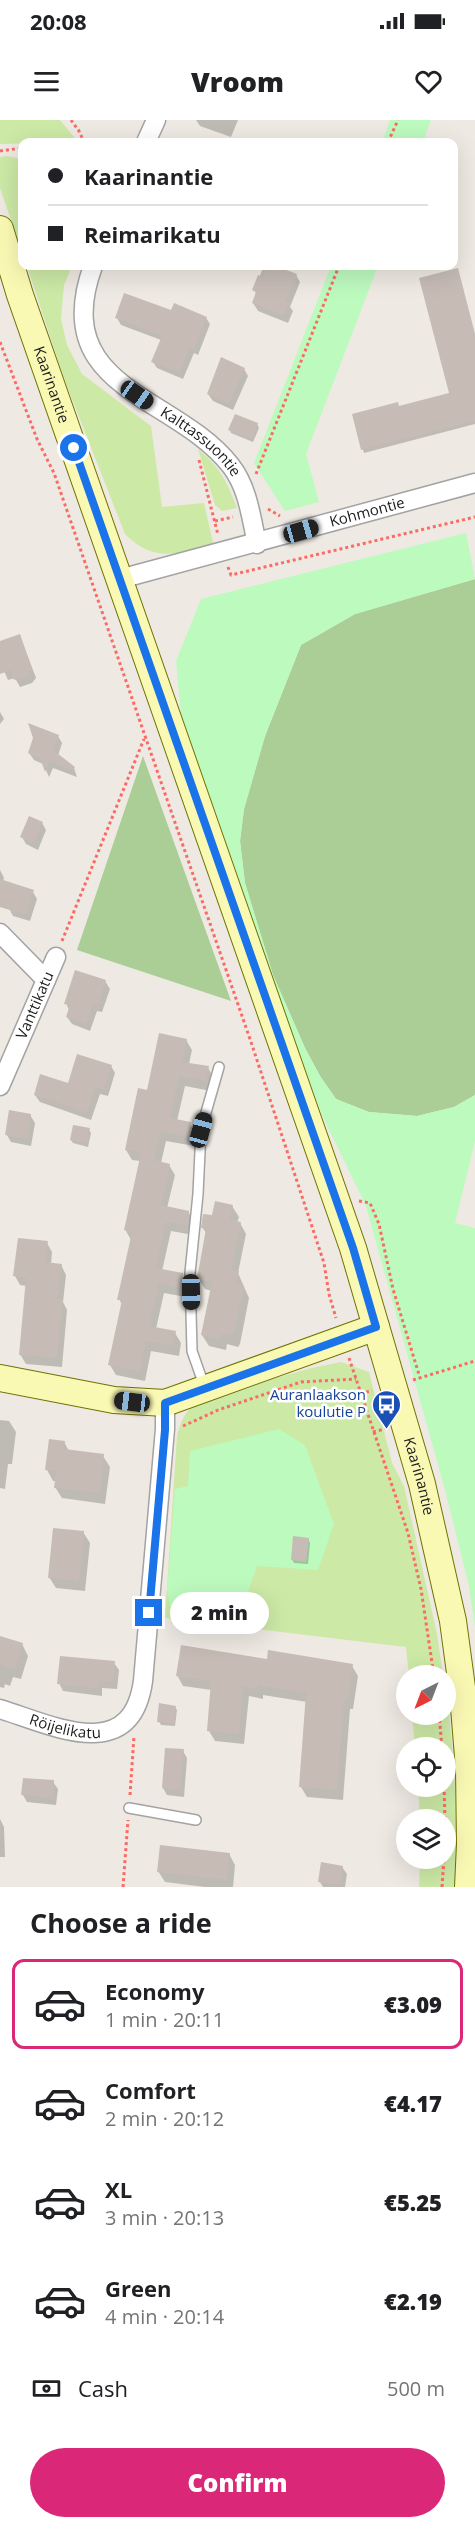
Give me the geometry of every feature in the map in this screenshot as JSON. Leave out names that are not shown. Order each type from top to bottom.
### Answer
[{"type":"main road","name":"Kaarinantie","points":[[0,229],[24,306],[353,1248],[422,1484],[453,1621],[463,1695],[469,1769],[468,1887]]},
{"type":"main road","points":[[0,1378],[114,1400],[165,1403],[376,1327]]},
{"type":"street","points":[[148,138],[156,120]]},
{"type":"street","name":"Kalttassuontie","points":[[92,270],[86,287],[84,323],[87,338],[101,364],[116,379],[219,453],[240,481],[257,544]]},
{"type":"street","name":"Kohmontie","points":[[120,579],[257,544],[475,483]]},
{"type":"street","points":[[0,933],[46,980]]},
{"type":"street","name":"Vanttikatu","points":[[0,1086],[56,957]]},
{"type":"street","name":"Röijelikatu","points":[[0,1708],[66,1730],[88,1734],[108,1732],[127,1721],[139,1702],[143,1682],[165,1430],[165,1403]]},
{"type":"lane","points":[[206,1390],[192,1351],[190,1273],[198,1194],[201,1130],[219,1066]]},
{"type":"lane","points":[[129,1808],[196,1820]]},
{"type":"path","points":[[71,120],[82,138]]},
{"type":"path","points":[[390,138],[398,120]]},
{"type":"path","points":[[0,151],[18,149]]},
{"type":"path","points":[[246,498],[337,270]]},
{"type":"path","points":[[0,342],[37,439],[54,473],[262,1076],[324,1263],[328,1294],[408,1533],[421,1589],[432,1665]]},
{"type":"path","points":[[231,575],[475,518]]},
{"type":"path","points":[[56,957],[144,739]]},
{"type":"path","points":[[357,1201],[370,1203],[379,1224],[393,1290],[420,1378]]},
{"type":"path","points":[[360,1394],[475,1361]]},
{"type":"path","points":[[373,1432],[387,1429]]},
{"type":"path","points":[[442,1887],[443,1869]]},
{"type":"green space","points":[[0,120],[60,120],[75,138],[18,138],[18,144],[0,144]]},
{"type":"green space","points":[[390,120],[431,120],[424,138],[383,138]]},
{"type":"green space","points":[[0,157],[18,158],[18,240],[0,188]]},
{"type":"green space","points":[[28,270],[70,270],[64,285],[61,319],[67,345],[82,374],[151,426],[162,507],[204,503],[214,547],[177,553],[156,553],[136,543],[125,534],[63,376]]},
{"type":"green space","points":[[329,270],[376,270],[306,454],[319,502],[285,511],[254,463]]},
{"type":"green space","points":[[198,449],[212,462],[222,476],[237,508],[222,511],[215,505]]},
{"type":"green space","points":[[466,533],[475,579],[355,614],[301,645],[265,736],[244,809],[240,841],[245,883],[273,975],[305,1048],[336,1099],[369,1112],[417,1116],[454,1107],[475,1095],[475,1141],[455,1223],[475,1228],[475,1627],[469,1586],[445,1490],[366,1206],[322,1115],[265,963],[216,813],[182,724],[176,661],[201,599]]},
{"type":"green space","points":[[475,579],[475,1095],[454,1107],[417,1116],[369,1112],[336,1099],[305,1048],[273,975],[245,883],[240,841],[244,809],[265,736],[301,645],[355,614]]},
{"type":"green space","points":[[143,756],[231,1001],[77,950]]},
{"type":"green space","points":[[341,1362],[369,1372],[392,1463],[404,1486],[437,1634],[442,1665],[408,1665],[406,1647],[165,1618],[177,1436],[186,1414],[193,1405],[204,1398]]},
{"type":"green space","points":[[279,1429],[305,1445],[334,1524],[318,1570],[257,1566],[241,1613],[221,1623],[171,1610],[167,1590],[175,1489],[188,1486],[190,1451]]},
{"type":"green space","points":[[413,1725],[450,1725],[452,1737],[414,1737]]},
{"type":"green space","points":[[419,1797],[455,1797],[455,1809],[419,1809]]},
{"type":"green space","points":[[420,1869],[455,1869],[455,1887],[419,1887]]},
{"type":"building","points":[[458,268],[475,334],[475,421],[361,450],[352,414],[398,402],[399,406],[449,393],[419,278],[458,270]]},
{"type":"building","points":[[266,270],[286,270],[297,274],[286,301],[290,302],[284,316],[252,303],[256,292],[252,290],[258,275],[263,277]]},
{"type":"building","points":[[124,293],[171,310],[174,303],[207,317],[194,349],[190,347],[180,373],[151,362],[162,336],[115,318]]},
{"type":"building","points":[[221,357],[245,368],[229,404],[207,394]]},
{"type":"building","points":[[235,414],[258,423],[252,440],[228,430]]},
{"type":"building","points":[[20,634],[32,669],[28,676],[14,680],[11,670],[0,674],[0,641]]},
{"type":"building","points":[[28,723],[59,735],[53,750],[75,767],[73,771],[49,761],[45,772],[40,758],[28,753],[33,738]]},
{"type":"building","points":[[29,816],[43,822],[34,843],[20,837]]},
{"type":"building","points":[[0,879],[34,890],[26,915],[0,906]]},
{"type":"building","points":[[75,970],[106,980],[98,1006],[93,1004],[86,1024],[66,1017],[70,1005],[64,1004]]},
{"type":"building","points":[[159,1033],[187,1039],[182,1062],[209,1066],[206,1081],[179,1076],[170,1118],[191,1122],[188,1137],[160,1132],[154,1160],[170,1164],[161,1205],[189,1211],[188,1226],[166,1222],[156,1268],[183,1273],[180,1288],[159,1284],[149,1326],[176,1331],[173,1346],[146,1341],[140,1371],[108,1365],[122,1300],[117,1300],[132,1232],[124,1230],[141,1153],[125,1150],[138,1088],[147,1090]]},
{"type":"building","points":[[77,1054],[112,1065],[104,1090],[96,1087],[87,1113],[34,1095],[40,1074],[68,1083]]},
{"type":"building","points":[[9,1110],[31,1114],[28,1139],[5,1135]]},
{"type":"building","points":[[73,1125],[90,1128],[87,1144],[70,1140]]},
{"type":"building","points":[[215,1201],[233,1205],[230,1220],[241,1222],[231,1270],[239,1271],[236,1284],[244,1286],[234,1332],[231,1336],[222,1334],[220,1339],[201,1335],[212,1282],[197,1279],[206,1229],[201,1228],[203,1214],[212,1215]]},
{"type":"building","points":[[18,1238],[48,1241],[45,1262],[62,1264],[57,1299],[63,1299],[57,1358],[19,1355],[26,1278],[13,1276]]},
{"type":"building","points":[[49,1439],[65,1441],[64,1449],[104,1454],[100,1493],[54,1488],[56,1471],[45,1470]]},
{"type":"building","points":[[53,1528],[84,1531],[79,1581],[48,1578]]},
{"type":"building","points":[[293,1536],[309,1538],[306,1562],[291,1560]]},
{"type":"building","points":[[0,1636],[23,1643],[15,1669],[0,1664]]},
{"type":"building","points":[[181,1645],[267,1659],[268,1650],[353,1664],[348,1699],[344,1699],[337,1790],[299,1787],[306,1693],[258,1685],[257,1689],[243,1686],[239,1734],[207,1731],[211,1681],[176,1676]]},
{"type":"building","points":[[60,1656],[115,1661],[113,1682],[99,1681],[98,1689],[57,1684]]},
{"type":"building","points":[[159,1703],[176,1706],[174,1724],[157,1722]]},
{"type":"building","points":[[165,1748],[184,1749],[180,1790],[162,1788]]},
{"type":"building","points":[[23,1778],[54,1780],[53,1798],[21,1795]]},
{"type":"building","points":[[160,1845],[230,1853],[227,1880],[157,1872]]},
{"type":"building","points":[[321,1862],[343,1866],[340,1885],[318,1882]]},
{"type":"place","name":"Auranlaakson koulutie P","points":[[387,1430]]},
{"type":"route","points":[[74,448],[353,1248],[376,1327],[165,1403],[165,1430],[149,1613]]}]
